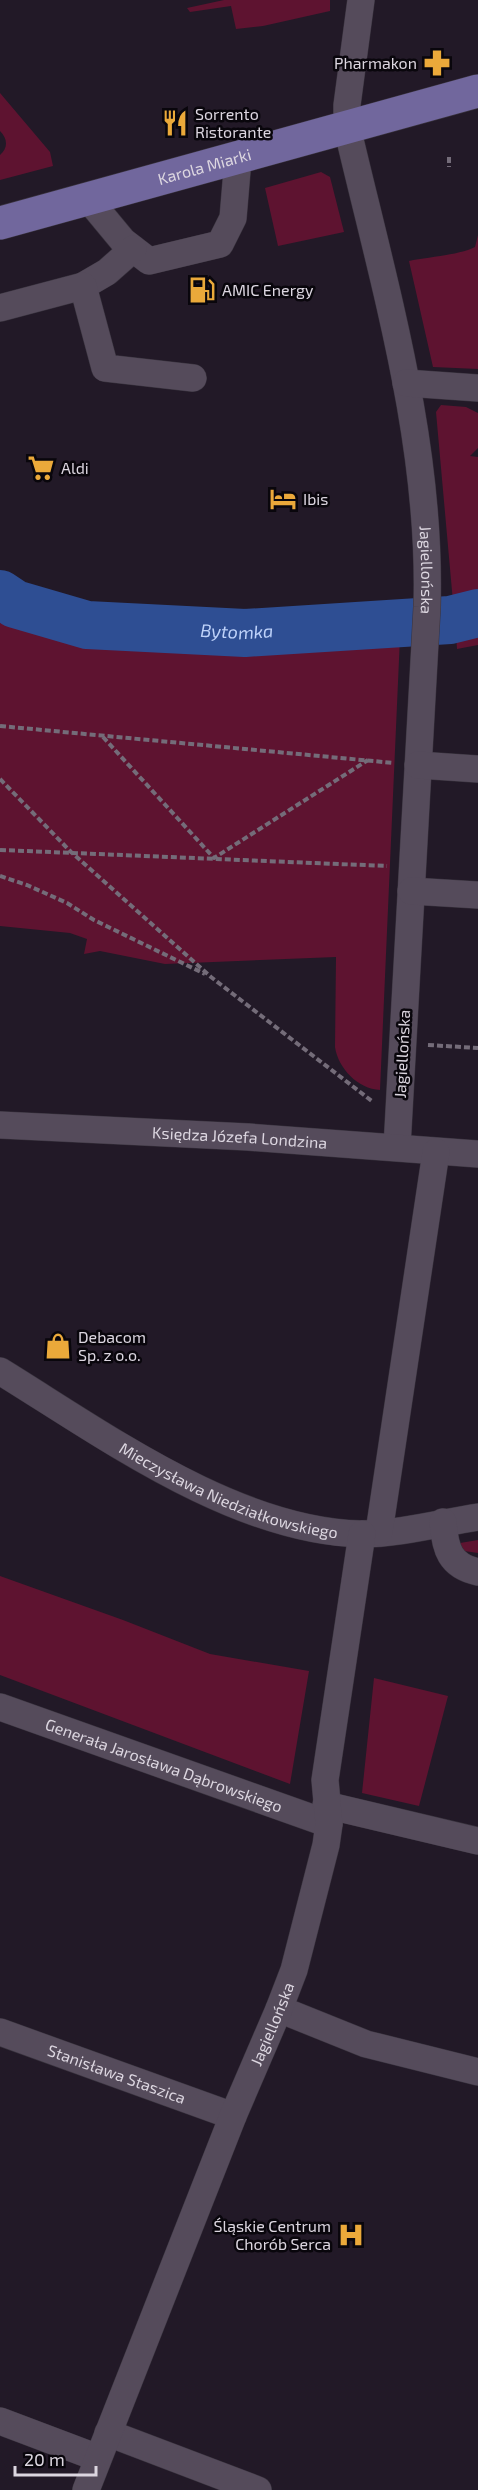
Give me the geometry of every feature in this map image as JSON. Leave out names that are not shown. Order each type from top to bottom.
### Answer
[{"type":"main road","name":"Karola Miarki","points":[[0,223],[478,91]]},
{"type":"street","name":"Jagiellońska","points":[[361,0],[347,105],[347,127],[406,383],[425,507],[427,598],[398,1134]]},
{"type":"street","points":[[89,200],[123,241],[149,261],[220,244],[233,218],[238,159]]},
{"type":"street","points":[[0,308],[83,286],[107,272],[133,249]]},
{"type":"street","points":[[83,286],[105,368],[193,378]]},
{"type":"street","points":[[406,383],[478,388]]},
{"type":"street","points":[[417,765],[478,769]]},
{"type":"street","points":[[411,879],[478,895]]},
{"type":"street","name":"Księdza Józefa Londzina","points":[[0,1125],[398,1134],[436,1152],[478,1154]]},
{"type":"street","name":"Jagiellońska","points":[[86,2490],[233,2116],[279,2009],[300,1948],[324,1854],[327,1814],[325,1780],[436,1152]]},
{"type":"street","name":"Mieczysława Niedziałkowskiego","points":[[0,1371],[154,1464],[211,1494],[290,1523],[370,1533],[478,1516]]},
{"type":"street","points":[[443,1522],[444,1541],[453,1561],[478,1572]]},
{"type":"street","name":"Generała Jarosława Dąbrowskiego","points":[[0,1707],[327,1814],[478,1841]]},
{"type":"street","points":[[279,2009],[366,2044],[478,2073]]},
{"type":"street","name":"Stanisława Staszica","points":[[0,2031],[233,2116]]},
{"type":"street","points":[[0,2421],[103,2446],[258,2490]]},
{"type":"path","points":[[449,157],[449,167]]},
{"type":"path","points":[[0,726],[417,765]]},
{"type":"path","points":[[103,736],[214,858]]},
{"type":"path","points":[[214,858],[368,760]]},
{"type":"path","points":[[0,779],[71,852],[211,977],[398,1134]]},
{"type":"path","points":[[0,850],[214,858],[411,879]]},
{"type":"path","points":[[0,876],[67,903],[94,920],[211,977]]},
{"type":"path","points":[[402,1044],[478,1048]]},
{"type":"shaded area","points":[[224,0],[330,0],[330,11],[263,26],[236,29],[231,6],[190,12],[187,8]]},
{"type":"shaded area","points":[[0,93],[50,152],[53,166],[0,180],[0,155],[6,143],[0,131]]},
{"type":"shaded area","points":[[321,172],[330,177],[344,232],[278,246],[265,188]]},
{"type":"shaded area","points":[[478,235],[478,369],[433,367],[409,261],[469,250],[475,247]]},
{"type":"shaded area","points":[[441,405],[466,407],[478,413],[478,448],[470,456],[478,457],[478,593],[460,603],[453,602],[436,412]]},
{"type":"shaded area","points":[[0,607],[8,612],[93,635],[242,642],[400,637],[380,1090],[364,1086],[350,1076],[337,1055],[335,1047],[336,957],[165,964],[100,951],[84,954],[87,939],[70,933],[0,926]]},
{"type":"shaded area","points":[[478,627],[478,645],[457,649],[456,635]]},
{"type":"shaded area","points":[[478,1540],[478,1553],[464,1551],[460,1543]]},
{"type":"shaded area","points":[[0,1576],[210,1654],[309,1671],[290,1784],[0,1675]]},
{"type":"shaded area","points":[[374,1678],[448,1696],[419,1806],[362,1793]]},
{"type":"waterway","name":"Bytomka","points":[[0,594],[15,604],[87,625],[245,633],[450,620],[478,613]]},
{"type":"place","name":"Pharmakon","points":[[437,63]]},
{"type":"place","name":"Sorrento Ristorante","points":[[175,123]]},
{"type":"place","name":"AMIC Energy","points":[[202,290]]},
{"type":"place","name":"Aldi","points":[[41,468]]},
{"type":"place","name":"Ibis","points":[[283,499]]},
{"type":"place","name":"Debacom Sp. z o.o.","points":[[58,1346]]},
{"type":"place","name":"Śląskie Centrum Chorób Serca","points":[[351,2235]]}]
